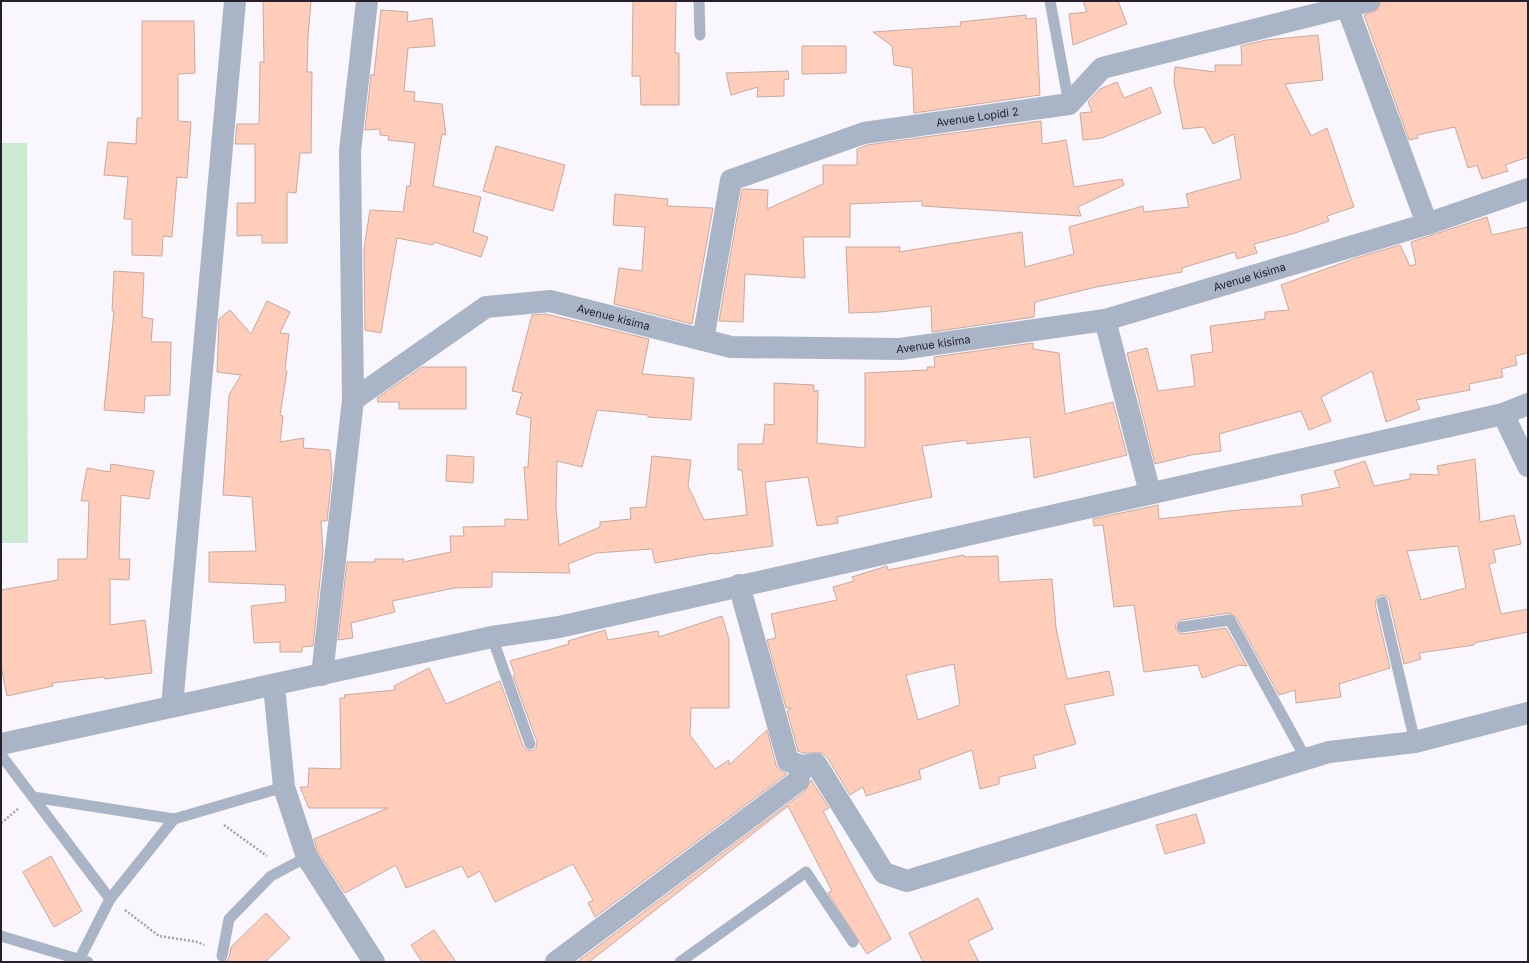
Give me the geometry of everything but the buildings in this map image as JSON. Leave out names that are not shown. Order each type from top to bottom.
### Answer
[{"type":"street","points":[[172,706],[235,1]]},
{"type":"street","points":[[322,675],[353,400],[350,151],[367,1]]},
{"type":"street","points":[[1069,104],[1102,68],[1346,4],[1369,1]]},
{"type":"street","points":[[1346,4],[1427,224]]},
{"type":"street","name":"Avenue Lopidi 2","points":[[703,340],[731,180],[864,133],[1069,104]]},
{"type":"street","name":"Avenue kisima","points":[[353,400],[486,307],[550,301],[731,347],[900,350],[1105,320],[1427,224],[1528,189]]},
{"type":"street","points":[[1105,320],[1150,493]]},
{"type":"street","points":[[1,744],[172,706],[274,686],[492,637],[559,628],[739,585],[1503,414],[1528,404]]},
{"type":"street","points":[[1503,414],[1528,466]]},
{"type":"street","points":[[739,585],[788,761],[802,766],[816,764],[884,873],[907,881],[1329,752],[1415,742],[1528,713]]},
{"type":"street","points":[[274,686],[284,787],[307,857],[374,962]]},
{"type":"street","points":[[556,962],[798,781],[802,766]]},
{"type":"lane","points":[[699,1],[700,36]]},
{"type":"lane","points":[[1050,1],[1069,104]]},
{"type":"lane","points":[[1382,602],[1415,742]]},
{"type":"lane","points":[[1182,627],[1230,620],[1306,759]]},
{"type":"lane","points":[[492,637],[530,744]]},
{"type":"lane","points":[[1,755],[110,899]]},
{"type":"lane","points":[[33,797],[174,819],[284,787]]},
{"type":"lane","points":[[1,936],[82,961],[110,899],[174,819]]},
{"type":"lane","points":[[222,956],[229,919],[272,876],[307,857]]},
{"type":"lane","points":[[680,962],[806,872],[853,942]]},
{"type":"path","points":[[204,810],[284,869]]},
{"type":"path","points":[[110,899],[159,936],[198,942],[222,956]]},
{"type":"green space","points":[[1,143],[27,143],[28,543],[1,543]]}]
